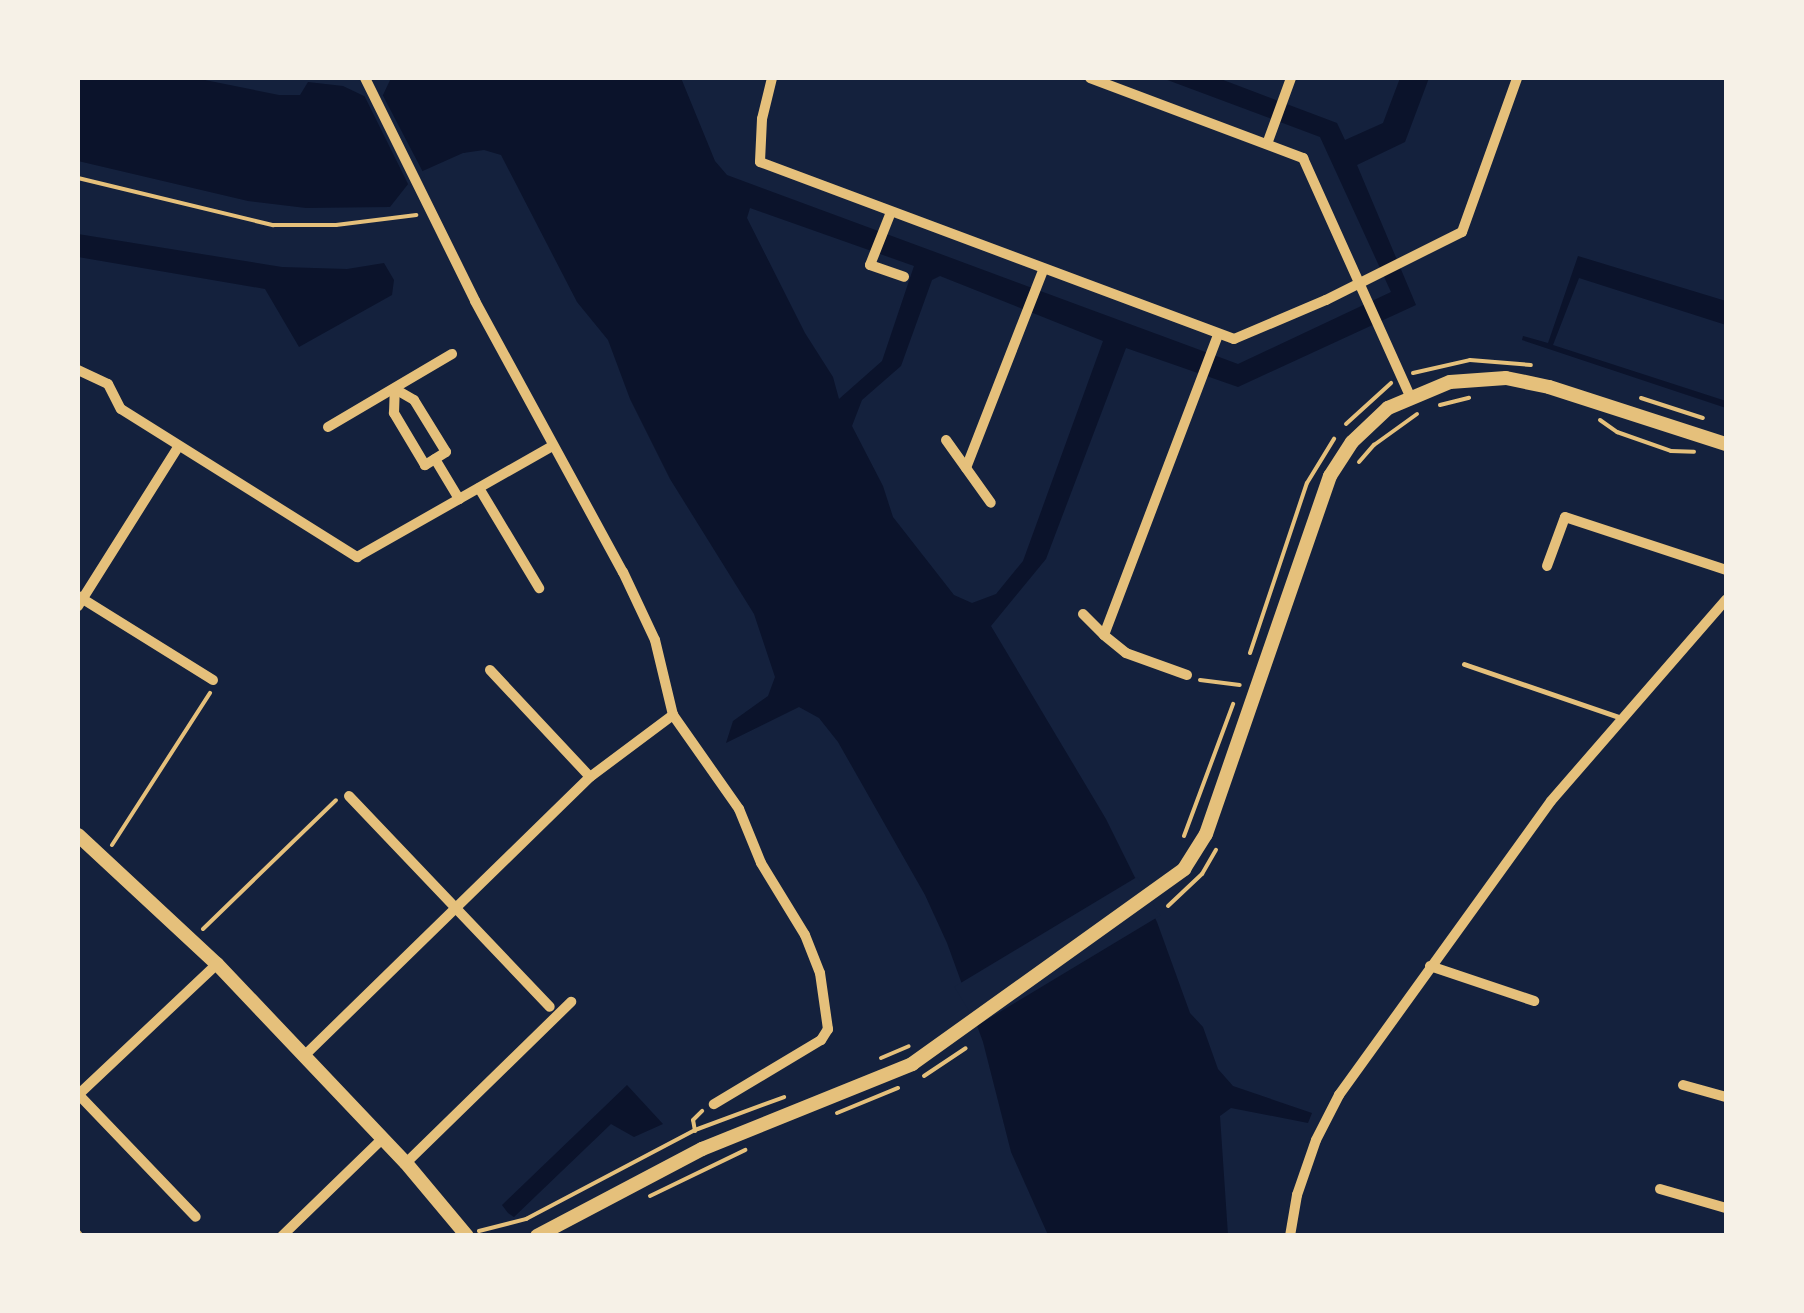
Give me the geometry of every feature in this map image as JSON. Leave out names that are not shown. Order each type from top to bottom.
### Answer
[{"type":"street","points":[[772,78],[762,119],[760,162],[889,216],[1234,339],[1359,284],[1462,232],[1518,78]]},
{"type":"street","points":[[1090,78],[1303,158],[1410,396]]},
{"type":"street","points":[[1267,144],[1292,78]]},
{"type":"street","points":[[367,82],[552,446],[624,572],[656,640],[672,715],[738,809],[761,864],[806,935],[820,972],[828,1012],[828,1029],[821,1040],[714,1104]]},
{"type":"street","points":[[889,216],[870,265],[904,277]]},
{"type":"street","points":[[966,468],[1043,270]]},
{"type":"street","points":[[1104,635],[1218,335]]},
{"type":"street","points":[[328,427],[452,354]]},
{"type":"street","points":[[78,370],[108,384],[122,409],[178,447],[357,557],[552,446]]},
{"type":"street","points":[[537,1236],[702,1149],[912,1064],[1158,892],[1184,868],[1206,834],[1330,476],[1352,442],[1374,420],[1410,396],[1450,382],[1506,378],[1548,386],[1726,444]]},
{"type":"street","points":[[394,388],[414,400],[446,452],[424,465],[394,414],[394,388]]},
{"type":"street","points":[[946,440],[992,503]]},
{"type":"street","points":[[178,447],[79,600],[215,681]]},
{"type":"street","points":[[435,459],[460,499]]},
{"type":"street","points":[[479,488],[539,588]]},
{"type":"street","points":[[1547,566],[1565,517],[1726,570]]},
{"type":"street","points":[[1290,1236],[1297,1195],[1316,1140],[1338,1094],[1435,967],[1552,801],[1726,600]]},
{"type":"street","points":[[1082,614],[1126,653],[1186,675]]},
{"type":"street","points":[[490,670],[590,778]]},
{"type":"street","points":[[304,1056],[453,906],[590,778],[672,715]]},
{"type":"street","points":[[347,794],[550,1007]]},
{"type":"street","points":[[78,836],[192,939],[406,1162],[469,1236]]},
{"type":"street","points":[[196,1217],[78,1095],[216,964]]},
{"type":"street","points":[[1435,967],[1534,1001]]},
{"type":"street","points":[[406,1162],[571,1002]]},
{"type":"street","points":[[1683,1084],[1726,1098]]},
{"type":"street","points":[[282,1236],[383,1138]]},
{"type":"street","points":[[1660,1189],[1726,1208]]},
{"type":"lane","points":[[1464,664],[1623,719]]},
{"type":"path","points":[[78,178],[273,225],[336,225],[431,211]]},
{"type":"path","points":[[1246,666],[1315,468],[1358,410],[1403,377],[1470,360],[1515,361],[1534,366]]},
{"type":"path","points":[[1629,395],[1712,421]]},
{"type":"path","points":[[1358,462],[1374,445],[1417,414],[1474,397]]},
{"type":"path","points":[[1597,419],[1617,432],[1671,450],[1704,452]]},
{"type":"path","points":[[1186,675],[1256,691]]},
{"type":"path","points":[[104,858],[215,681]]},
{"type":"path","points":[[1177,850],[1240,685]]},
{"type":"path","points":[[192,939],[347,794]]},
{"type":"path","points":[[1168,906],[1202,874],[1220,838]]},
{"type":"path","points":[[880,1058],[922,1038]]},
{"type":"path","points":[[469,1236],[490,1225],[526,1219],[694,1130],[793,1094]]},
{"type":"path","points":[[694,1130],[696,1114],[714,1104]]},
{"type":"water","points":[[78,78],[195,78],[279,95],[300,95],[308,82],[343,86],[364,96],[383,95],[391,78],[681,78],[715,161],[727,175],[1238,364],[1391,292],[1320,137],[1162,78],[1218,78],[1337,123],[1345,140],[1383,123],[1400,78],[1429,78],[1405,142],[1357,165],[1416,305],[1238,387],[1126,348],[1046,559],[991,626],[1106,819],[1157,922],[1190,1013],[1203,1027],[1218,1069],[1233,1086],[1312,1113],[1308,1123],[1231,1108],[1220,1116],[1228,1235],[1048,1235],[1011,1152],[983,1042],[947,943],[925,895],[838,742],[819,718],[799,707],[726,743],[733,721],[768,696],[775,677],[754,614],[670,479],[630,399],[608,340],[577,302],[501,155],[484,150],[463,153],[416,174],[390,207],[306,208],[248,201],[78,161]],"holes":[[[750,208],[914,266],[882,361],[839,399],[833,377],[805,333],[747,218]],[[940,276],[1103,341],[1023,561],[996,594],[972,603],[954,595],[893,517],[883,486],[852,426],[862,400],[901,366],[932,280]]]},
{"type":"water","points":[[78,234],[282,267],[347,269],[384,263],[394,280],[392,295],[299,347],[265,289],[78,257]]},
{"type":"water","points":[[1578,256],[1726,301],[1726,325],[1579,278],[1553,345],[1726,401],[1726,408],[1522,340],[1523,336],[1548,343]]},
{"type":"water","points":[[627,1085],[663,1124],[634,1137],[611,1124],[514,1217],[508,1213],[502,1205]]},
{"type":"pier","points":[[361,89],[380,90],[425,176],[409,186]]},
{"type":"pier","points":[[1137,877],[1160,916],[978,1025],[954,987]]}]
